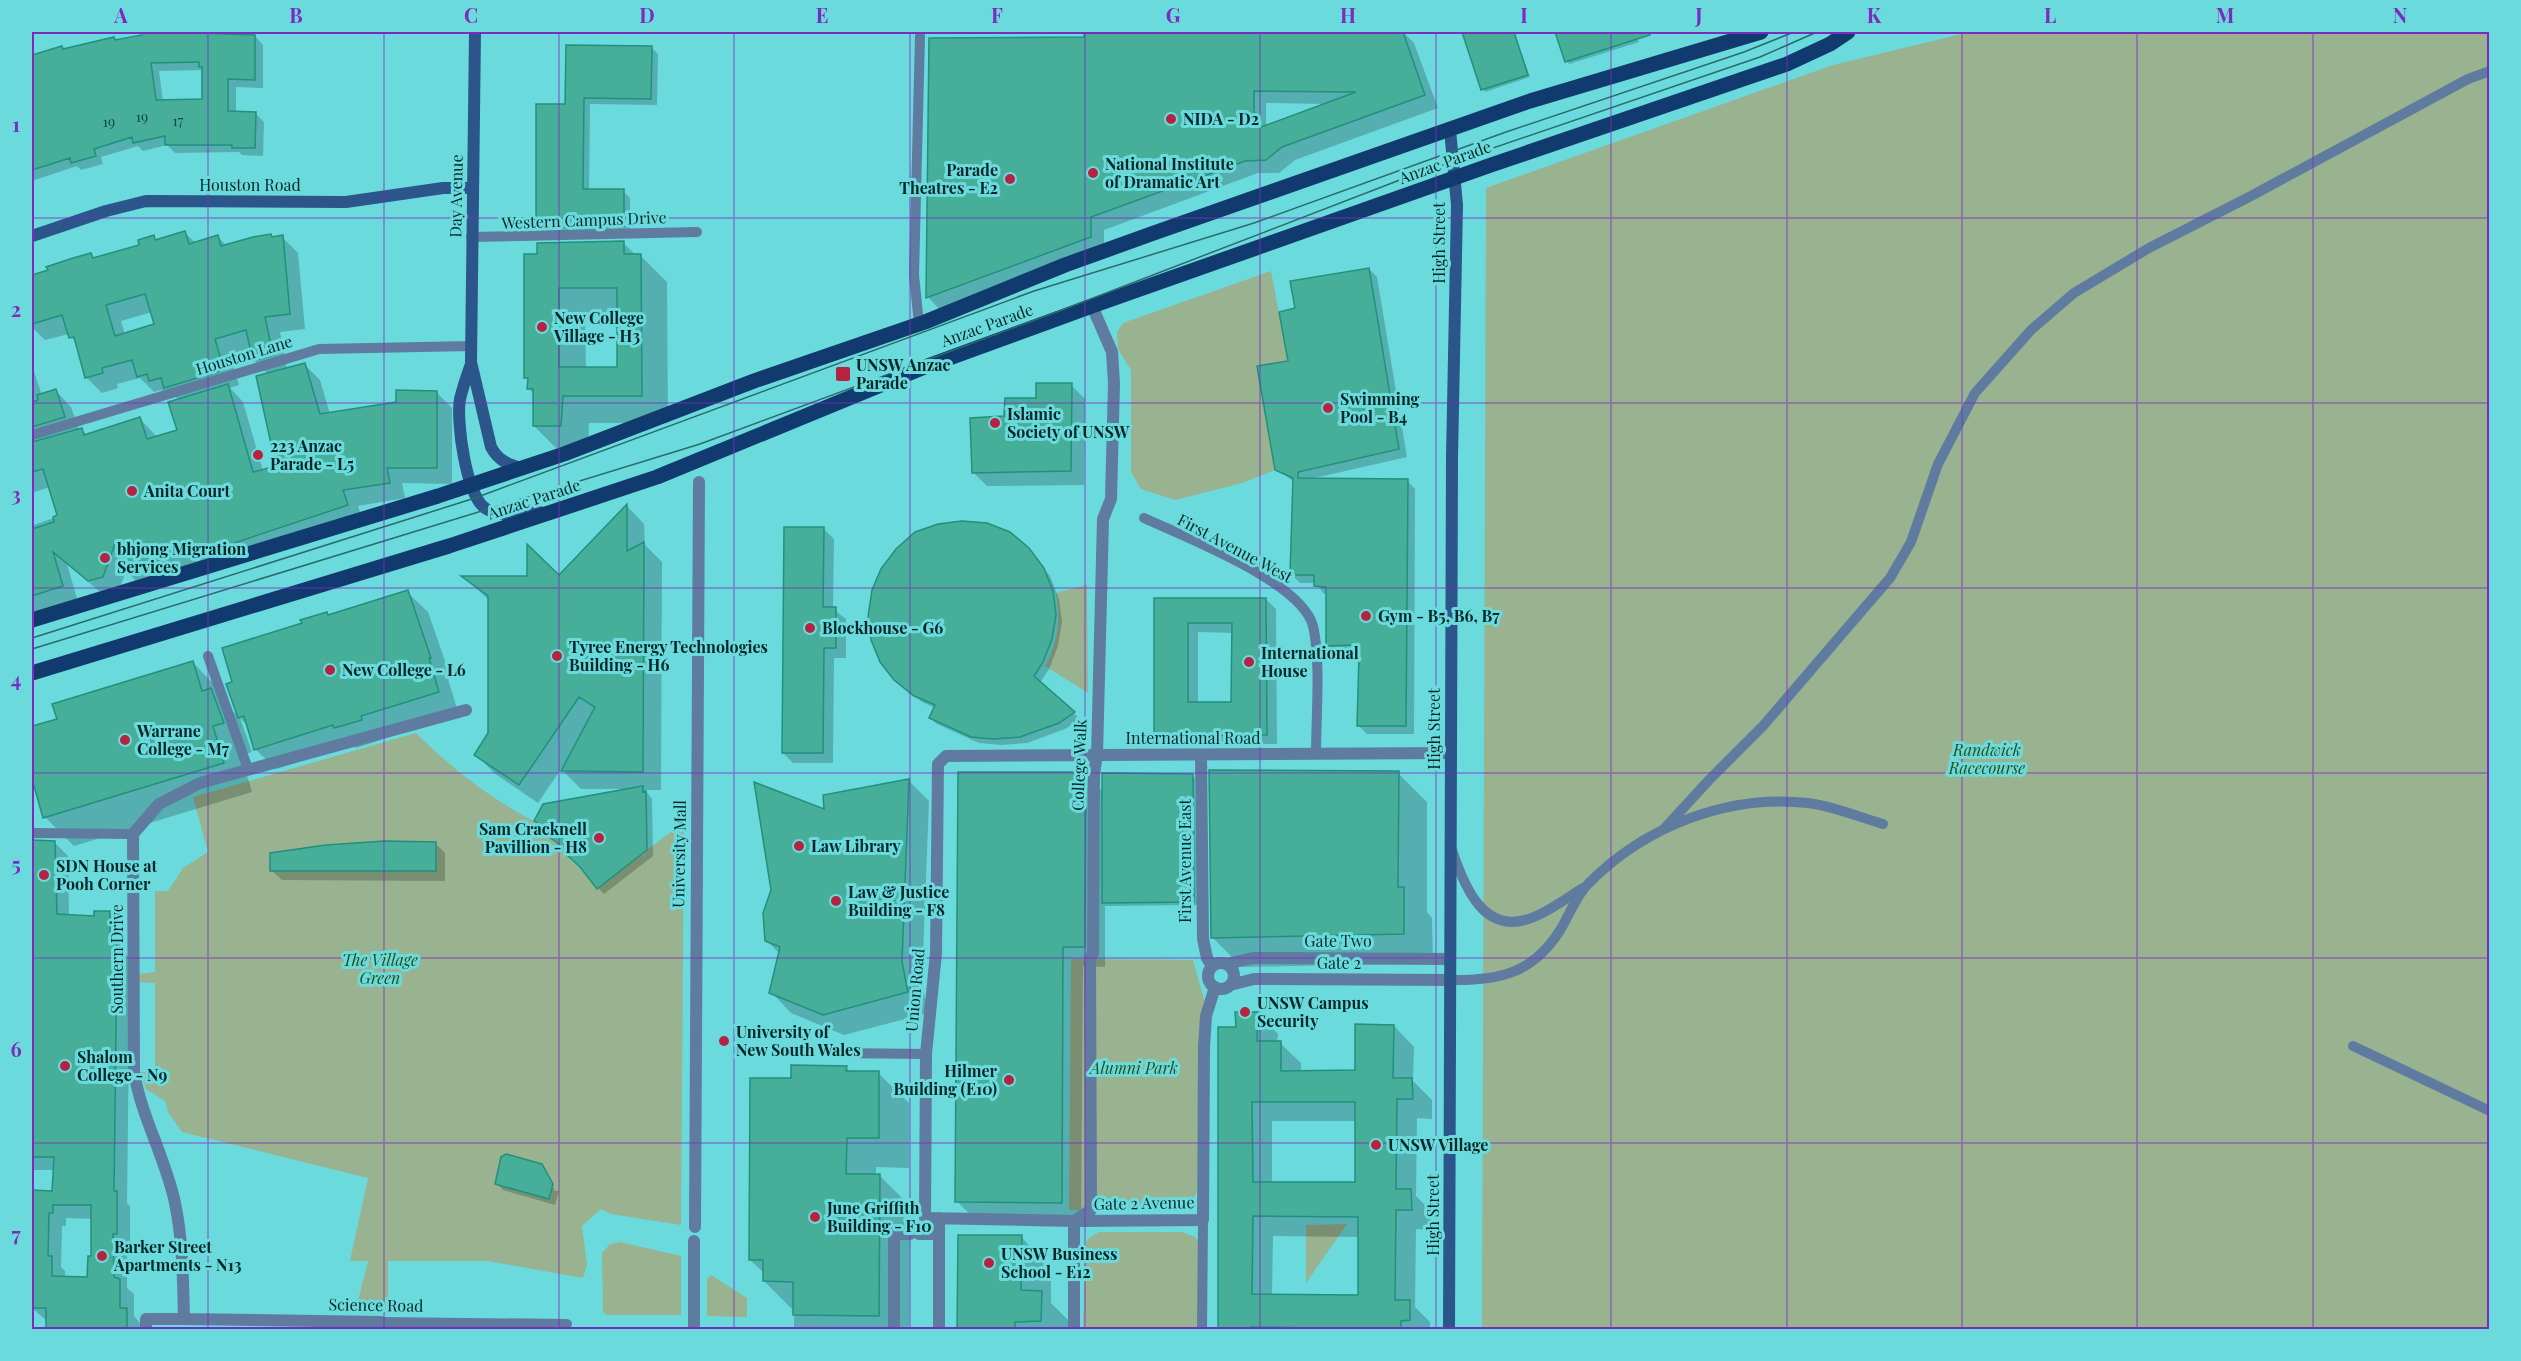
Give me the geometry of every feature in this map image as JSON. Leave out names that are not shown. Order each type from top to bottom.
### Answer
[{"type":"main road","name":"Anzac Parade","points":[[32,620],[471,486],[564,454],[754,381],[919,324],[1065,265],[1450,129],[1530,101],[1761,32]]},
{"type":"main road","name":"Anzac Parade","points":[[32,673],[559,511],[703,460],[922,368],[1092,306],[1454,178],[1787,64],[1830,44],[1848,32]]},
{"type":"street","name":"Day Avenue","points":[[475,32],[471,237],[472,346],[471,362],[460,400],[460,420],[471,486],[475,498],[486,509],[499,514],[559,511]]},
{"type":"street","name":"High Street","points":[[1449,1329],[1452,457],[1456,205],[1450,129]]},
{"type":"street","name":"Houston Road","points":[[32,236],[116,208],[146,201],[346,202],[442,188],[472,188]]},
{"type":"street","name":"College Walk","points":[[1074,1221],[1090,1210],[1090,959],[1093,953],[1094,773],[1097,755],[1103,519],[1110,499],[1114,383],[1112,352],[1092,306]]},
{"type":"street","name":"Day Avenue","points":[[471,362],[491,447],[496,456],[507,464],[521,468]]},
{"type":"street","name":"University Mall","points":[[695,1227],[699,482]]},
{"type":"street","points":[[133,834],[159,804],[200,783],[466,710]]},
{"type":"street","name":"International Road","points":[[938,764],[946,756],[1451,753]]},
{"type":"street","name":"First Avenue East","points":[[1201,755],[1203,939],[1207,958],[1212,966]]},
{"type":"street","name":"Union Road","points":[[925,1218],[926,1054],[936,953],[938,764]]},
{"type":"street","name":"Southern Drive","points":[[133,834],[134,1071],[136,1087],[160,1150],[176,1204],[182,1262],[184,1319]]},
{"type":"street","name":"Gate Two","points":[[1212,966],[1253,957],[1450,959]]},
{"type":"street","points":[[1212,966],[1208,977],[1215,987],[1222,989],[1230,985],[1234,974],[1227,964]]},
{"type":"street","name":"Gate 2","points":[[1230,985],[1254,979],[1450,980]]},
{"type":"street","name":"Gate 2 Avenue","points":[[925,1218],[1074,1221],[1203,1220],[1204,1047],[1206,1016],[1215,987]]},
{"type":"street","points":[[939,1218],[939,1329]]},
{"type":"street","points":[[1074,1221],[1074,1329]]},
{"type":"street","points":[[894,1327],[894,1234],[939,1234]]},
{"type":"street","points":[[694,1241],[694,1329]]},
{"type":"street","points":[[146,1329],[146,1319],[184,1319]]},
{"type":"street","name":"Science Road","points":[[184,1319],[381,1322]]},
{"type":"lane","points":[[919,324],[914,275],[920,36]]},
{"type":"lane","points":[[1664,830],[1762,726],[1890,578],[1911,542],[1938,464],[1975,393],[2031,330],[2074,293],[2149,248],[2251,196],[2468,79],[2490,71]]},
{"type":"lane","name":"Western Campus Drive","points":[[471,237],[697,232]]},
{"type":"lane","name":"Houston Lane","points":[[32,435],[318,349],[472,346]]},
{"type":"lane","name":"First Avenue West","points":[[1144,518],[1266,578],[1291,594],[1304,608],[1313,626],[1315,649],[1316,754]]},
{"type":"lane","points":[[208,656],[248,769]]},
{"type":"lane","points":[[1450,844],[1462,880],[1476,904],[1490,915],[1504,920],[1519,921],[1533,917],[1586,886],[1624,854],[1664,830],[1715,809],[1737,804],[1773,801],[1811,803],[1883,824]]},
{"type":"lane","points":[[32,833],[133,834]]},
{"type":"lane","points":[[1450,980],[1498,977],[1521,969],[1534,961],[1556,937],[1586,886]]},
{"type":"lane","points":[[2353,1046],[2490,1111]]},
{"type":"lane","points":[[835,1053],[926,1054]]},
{"type":"lane","points":[[1202,1329],[1203,1220]]},
{"type":"lane","name":"Science Road","points":[[381,1322],[567,1324]]},
{"type":"green space","name":"Randwick Racecourse","points":[[1970,32],[2489,32],[2489,1329],[1482,1330],[1486,188],[1833,65]]},
{"type":"green space","points":[[1271,271],[1288,361],[1257,366],[1275,470],[1242,483],[1175,500],[1141,489],[1131,472],[1131,370],[1118,349],[1117,332],[1123,323]]},
{"type":"green space","points":[[1087,585],[1088,693],[1045,666],[1053,649],[1057,631],[1056,593]]},
{"type":"green space","name":"The Village Green","points":[[416,733],[476,785],[510,808],[545,827],[542,832],[559,844],[557,846],[590,879],[641,854],[643,856],[647,850],[684,822],[681,1225],[611,1214],[601,1209],[582,1226],[587,1265],[583,1278],[488,1261],[388,1261],[388,1314],[364,1314],[357,1305],[368,1261],[350,1261],[368,1178],[182,1132],[168,1112],[165,1101],[146,1089],[141,1072],[155,1071],[155,983],[139,982],[139,974],[155,972],[155,891],[168,891],[183,868],[208,852],[193,797]]},
{"type":"green space","name":"Alumni Park","points":[[1071,959],[1193,960],[1205,1003],[1199,1030],[1197,1191],[1190,1203],[1180,1209],[1171,1211],[1069,1210]]},
{"type":"green space","points":[[1347,1224],[1306,1283],[1306,1225]]},
{"type":"green space","points":[[1099,1232],[1182,1232],[1195,1237],[1201,1247],[1202,1329],[1083,1330],[1085,1244],[1089,1238]]},
{"type":"green space","points":[[620,1242],[681,1256],[681,1315],[607,1315],[603,1312],[602,1253],[610,1244]]},
{"type":"green space","points":[[711,1275],[747,1298],[747,1317],[707,1316],[707,1279]]},
{"type":"building","name":"National Institute of Dramatic Art","points":[[1084,32],[1403,32],[1425,95],[1282,147],[1266,160],[1245,161],[1091,217],[1091,237],[926,298],[929,38],[1084,37]],"holes":[[[1254,91],[1356,92],[1261,127],[1254,111]]]},
{"type":"building","points":[[1462,32],[1514,32],[1528,75],[1481,90]]},
{"type":"building","points":[[1555,32],[1650,32],[1650,35],[1565,62]]},
{"type":"building","points":[[142,33],[255,35],[255,80],[228,79],[228,111],[256,112],[255,148],[232,148],[232,145],[165,145],[165,136],[133,143],[132,137],[94,149],[96,156],[71,163],[70,158],[32,170],[32,55],[62,46],[63,49],[114,37],[115,40],[142,35]],"holes":[[[199,62],[199,67],[202,67],[202,99],[156,100],[151,63]]]},
{"type":"building","points":[[566,45],[652,46],[651,99],[584,98],[583,189],[624,189],[624,226],[536,228],[536,104],[565,104]]},
{"type":"building","points":[[185,231],[189,244],[218,235],[221,246],[253,237],[283,235],[290,314],[265,317],[273,355],[253,361],[246,330],[215,339],[224,370],[164,388],[161,378],[149,381],[147,374],[137,377],[132,360],[102,368],[103,373],[85,378],[74,337],[69,338],[62,315],[32,324],[32,275],[48,270],[46,267],[73,258],[91,253],[93,258],[139,245],[138,240],[154,235],[155,240]],"holes":[[[145,294],[154,324],[115,336],[106,305]]]},
{"type":"building","name":"New College Village - H3","points":[[624,241],[624,254],[641,254],[642,396],[563,396],[561,426],[533,426],[533,389],[527,389],[528,378],[524,378],[524,254],[537,254],[537,243]],"holes":[[[559,288],[617,288],[617,367],[559,367]]]},
{"type":"building","points":[[1369,268],[1399,449],[1298,472],[1298,478],[1408,479],[1406,726],[1357,726],[1359,655],[1354,654],[1354,645],[1326,646],[1326,587],[1314,586],[1314,575],[1290,575],[1293,478],[1275,470],[1257,366],[1288,361],[1279,312],[1295,308],[1290,281]]},
{"type":"building","points":[[305,363],[320,414],[396,402],[396,390],[437,391],[437,468],[387,468],[390,483],[343,490],[348,505],[213,550],[211,545],[125,571],[116,541],[103,577],[88,581],[53,552],[63,586],[32,596],[32,529],[54,522],[53,517],[57,515],[43,469],[32,472],[32,442],[82,428],[84,435],[140,417],[147,439],[177,430],[168,402],[228,384],[253,472],[276,466],[256,376]]},
{"type":"building","points":[[1036,383],[1072,383],[1071,471],[972,473],[970,418],[1004,416],[1005,398],[1036,398]]},
{"type":"building","points":[[56,389],[65,417],[32,427],[32,402],[38,400],[37,395]]},
{"type":"building","name":"Tyree Energy Technologies Building - H6","points":[[627,504],[627,551],[644,542],[643,772],[561,771],[595,707],[579,697],[519,785],[474,755],[488,733],[488,596],[461,576],[527,576],[527,544],[559,575]]},
{"type":"building","points":[[962,521],[987,523],[1010,532],[1029,548],[1044,568],[1053,591],[1056,615],[1052,639],[1043,662],[1034,676],[1075,712],[1059,723],[1020,737],[994,739],[971,737],[929,718],[935,705],[914,696],[894,680],[880,662],[871,640],[868,617],[872,590],[881,569],[896,549],[915,532],[938,524]]},
{"type":"building","name":"Blockhouse - G6","points":[[784,527],[824,527],[823,607],[836,607],[836,648],[824,648],[823,753],[782,753]]},
{"type":"building","name":"New College - L6","points":[[408,590],[431,658],[429,658],[439,692],[361,716],[362,720],[334,728],[333,725],[254,750],[244,716],[238,718],[226,684],[232,682],[222,648],[302,623],[300,620],[327,612],[328,615]]},
{"type":"building","name":"International House","points":[[1154,598],[1266,598],[1267,735],[1154,736]],"holes":[[[1188,623],[1232,623],[1231,702],[1188,702]]]},
{"type":"building","name":"Warrane College - M7","points":[[193,661],[202,691],[211,688],[224,723],[213,726],[224,763],[43,818],[32,779],[32,726],[57,719],[52,704]]},
{"type":"building","points":[[1209,770],[1399,771],[1398,887],[1404,887],[1404,934],[1211,938]]},
{"type":"building","points":[[958,772],[1086,772],[1085,947],[1063,947],[1062,1203],[955,1202]]},
{"type":"building","points":[[1102,773],[1193,774],[1194,902],[1102,903]]},
{"type":"building","name":"Law & Justice Building - F8","points":[[909,779],[902,962],[908,992],[823,1015],[769,993],[780,947],[765,941],[763,913],[771,890],[754,782],[824,809],[823,795]]},
{"type":"building","name":"Sam Cracknell Pavillion - H8","points":[[643,786],[643,792],[646,791],[647,850],[597,889],[580,867],[557,846],[559,844],[542,832],[545,827],[534,821],[543,804]]},
{"type":"building","points":[[32,840],[55,841],[57,914],[94,916],[94,911],[110,911],[110,943],[117,943],[114,1191],[117,1191],[117,1234],[113,1234],[114,1277],[120,1279],[120,1308],[127,1308],[127,1329],[46,1329],[46,1308],[32,1308],[32,1190],[52,1191],[54,1157],[32,1157]],"holes":[[[53,1205],[91,1205],[91,1256],[88,1256],[87,1277],[52,1276],[52,1256],[48,1256],[49,1213],[53,1213]]]},
{"type":"building","points":[[385,841],[436,842],[436,871],[270,871],[270,853],[326,845]]},
{"type":"building","name":"UNSW Village","points":[[1235,1012],[1258,1012],[1257,1041],[1281,1041],[1281,1071],[1355,1070],[1355,1024],[1394,1025],[1393,1078],[1412,1078],[1413,1099],[1397,1099],[1396,1189],[1411,1189],[1412,1210],[1396,1210],[1395,1300],[1410,1300],[1410,1320],[1401,1321],[1401,1329],[1251,1327],[1251,1329],[1218,1329],[1218,1027],[1236,1027]],"holes":[[[1252,1102],[1355,1102],[1355,1182],[1253,1182]],[[1253,1216],[1358,1217],[1358,1295],[1252,1294]]]},
{"type":"building","name":"June Griffith Building - F10","points":[[791,1065],[847,1066],[846,1071],[879,1071],[879,1138],[847,1138],[846,1174],[880,1174],[879,1316],[793,1315],[793,1282],[763,1281],[763,1260],[749,1260],[750,1078],[791,1078]]},
{"type":"building","points":[[506,1154],[542,1164],[553,1184],[549,1199],[495,1184],[501,1157]]},
{"type":"building","name":"UNSW Business School - E12","points":[[958,1235],[1022,1235],[1021,1290],[1042,1291],[1041,1321],[1015,1322],[1015,1329],[957,1329]]},
{"type":"tram line","points":[[32,638],[475,498],[1034,291],[1254,223],[1506,132],[1744,52],[1794,32]]},
{"type":"tram line","points":[[32,649],[700,444],[1062,310],[1405,178],[1760,57],[1817,32]]},
{"type":"place","name":"NIDA - D2","points":[[1171,119]]},
{"type":"place","name":"National Institute of Dramatic Art","points":[[1093,173]]},
{"type":"place","name":"Parade Theatres - E2","points":[[1010,179]]},
{"type":"place","name":"New College Village - H3","points":[[542,327]]},
{"type":"place","name":"UNSW Anzac Parade","points":[[843,374]]},
{"type":"place","name":"Swimming Pool - B4","points":[[1328,408]]},
{"type":"place","name":"Islamic Society of UNSW","points":[[995,423]]},
{"type":"place","name":"223 Anzac Parade - L5","points":[[258,455]]},
{"type":"place","name":"Anita Court","points":[[132,491]]},
{"type":"place","name":"bhjong Migration Services","points":[[105,558]]},
{"type":"place","name":"Gym - B5, B6, B7","points":[[1366,616]]},
{"type":"place","name":"Blockhouse - G6","points":[[810,628]]},
{"type":"place","name":"Tyree Energy Technologies Building - H6","points":[[557,656]]},
{"type":"place","name":"International House","points":[[1249,662]]},
{"type":"place","name":"New College - L6","points":[[330,670]]},
{"type":"place","name":"Warrane College - M7","points":[[125,740]]},
{"type":"place","name":"Sam Cracknell Pavillion - H8","points":[[599,838]]},
{"type":"place","name":"Law Library","points":[[799,846]]},
{"type":"place","name":"SDN House at Pooh Corner","points":[[44,875]]},
{"type":"place","name":"Law & Justice Building - F8","points":[[836,901]]},
{"type":"place","name":"UNSW Campus Security","points":[[1245,1012]]},
{"type":"place","name":"University of New South Wales","points":[[724,1041]]},
{"type":"place","name":"Shalom College - N9","points":[[65,1066]]},
{"type":"place","name":"Hilmer Building (E10)","points":[[1009,1080]]},
{"type":"place","name":"UNSW Village","points":[[1376,1145]]},
{"type":"place","name":"June Griffith Building - F10","points":[[815,1217]]},
{"type":"place","name":"Barker Street Apartments - N13","points":[[102,1256]]},
{"type":"place","name":"UNSW Business School - E12","points":[[989,1263]]}]
